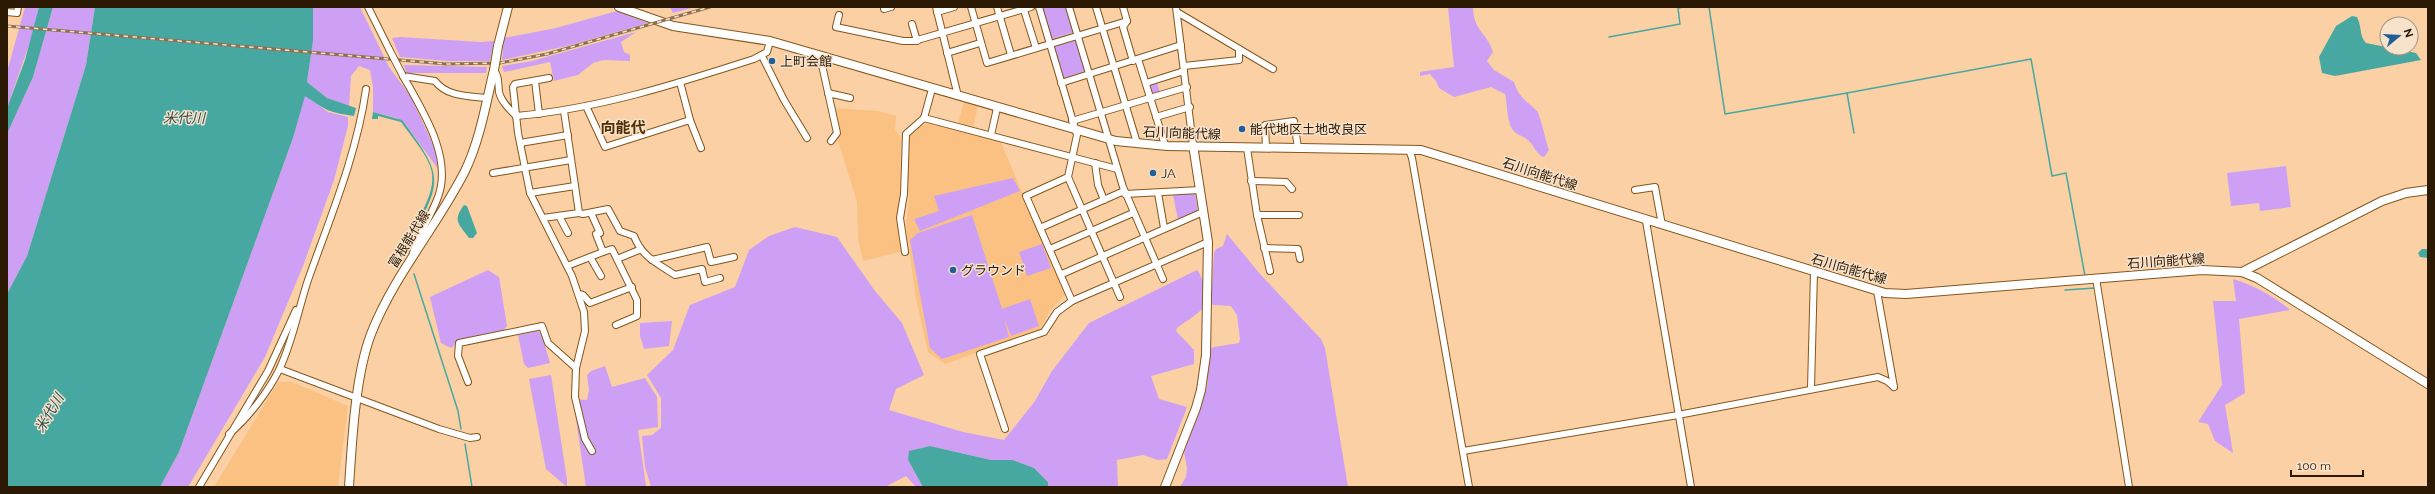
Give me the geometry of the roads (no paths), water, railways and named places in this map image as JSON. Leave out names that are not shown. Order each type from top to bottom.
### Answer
[{"type":"main road","name":"富根能代線","points":[[349,487],[358,397],[370,335],[413,255],[465,171],[472,153],[487,98],[508,7]]},
{"type":"main road","name":"石川向能代線","points":[[619,7],[673,26],[770,41],[1109,140],[1165,145],[1247,148],[1421,150],[1878,291],[1906,294],[2202,270],[2242,272],[2265,282],[2317,317],[2428,384]]},
{"type":"main road","points":[[1165,487],[1196,408],[1204,372],[1208,242],[1193,145]]},
{"type":"main road","points":[[2242,272],[2382,201],[2406,193],[2428,190]]},
{"type":"street","points":[[7,12],[17,13],[18,7]]},
{"type":"street","points":[[368,7],[438,148],[443,179],[438,197],[417,239],[413,255]]},
{"type":"street","points":[[954,7],[937,9],[958,96]]},
{"type":"street","points":[[971,7],[980,43],[987,63],[1127,21]]},
{"type":"street","points":[[997,7],[1012,55]]},
{"type":"street","points":[[839,15],[836,27],[903,41],[917,41],[1000,17],[1023,8],[1031,7]]},
{"type":"street","points":[[1039,7],[1077,135],[1068,177],[1115,282],[1120,297]]},
{"type":"street","points":[[1069,7],[1125,193],[1163,279]]},
{"type":"street","points":[[1096,7],[1137,143]]},
{"type":"street","points":[[1123,7],[1127,21]]},
{"type":"street","points":[[1023,8],[1036,48]]},
{"type":"street","points":[[1177,10],[1190,107],[1193,145]]},
{"type":"street","points":[[1177,10],[1272,68]]},
{"type":"street","points":[[1127,21],[1123,26],[1135,60],[1146,83],[1165,145]]},
{"type":"street","points":[[912,24],[917,41]]},
{"type":"street","points":[[516,116],[564,111],[651,92],[762,56],[767,52],[770,41]]},
{"type":"street","points":[[948,53],[980,43]]},
{"type":"street","points":[[1061,82],[1181,45]]},
{"type":"street","points":[[1146,83],[1184,68],[1240,60],[1239,49]]},
{"type":"street","points":[[762,56],[784,100],[807,138]]},
{"type":"street","points":[[820,56],[837,133],[831,141]]},
{"type":"street","points":[[494,70],[499,76],[499,93],[505,104],[516,116]]},
{"type":"street","points":[[403,76],[435,81],[441,88],[453,93],[487,98]]},
{"type":"street","points":[[549,78],[515,84],[513,87],[516,116],[524,168],[530,193],[580,294],[585,331],[576,368],[575,397],[585,439],[592,451]]},
{"type":"street","points":[[536,81],[539,114]]},
{"type":"street","points":[[680,82],[690,120],[701,148]]},
{"type":"street","points":[[1072,121],[1187,86]]},
{"type":"street","points":[[229,434],[242,421],[280,369],[360,124],[366,89]]},
{"type":"street","points":[[905,252],[900,218],[904,194],[906,134],[924,118],[932,89]]},
{"type":"street","points":[[828,93],[850,98]]},
{"type":"street","points":[[586,106],[605,147],[690,120]]},
{"type":"street","points":[[1156,117],[1190,107]]},
{"type":"street","points":[[991,135],[997,108]]},
{"type":"street","points":[[564,111],[579,213]]},
{"type":"street","points":[[924,118],[1117,169]]},
{"type":"street","points":[[1266,148],[1265,125],[1294,121],[1298,148]]},
{"type":"street","points":[[520,143],[568,135]]},
{"type":"street","points":[[1247,148],[1257,215],[1270,271]]},
{"type":"street","points":[[1409,150],[1413,163],[1469,487]]},
{"type":"street","points":[[494,173],[571,160]]},
{"type":"street","points":[[1095,163],[1097,181],[1104,200]]},
{"type":"street","points":[[1068,177],[1026,196],[1062,274],[1072,301]]},
{"type":"street","points":[[1251,181],[1286,182],[1292,189]]},
{"type":"street","points":[[530,193],[575,186]]},
{"type":"street","points":[[1635,190],[1655,187],[1662,225]]},
{"type":"street","points":[[1040,228],[1082,209],[1125,193],[1158,193],[1200,190]]},
{"type":"street","points":[[1158,193],[1164,228]]},
{"type":"street","points":[[543,218],[579,213],[591,213],[608,209],[620,231],[634,236],[640,250],[675,275],[702,269],[705,282],[720,278]]},
{"type":"street","points":[[1062,274],[1203,212]]},
{"type":"street","points":[[591,213],[600,233],[596,234],[603,252]]},
{"type":"street","points":[[1050,249],[1133,213]]},
{"type":"street","points":[[1257,215],[1299,215]]},
{"type":"street","points":[[559,216],[568,233]]},
{"type":"street","points":[[1646,220],[1691,487]]},
{"type":"street","points":[[1005,429],[980,354],[1044,332],[1056,312],[1072,301],[1208,242]]},
{"type":"street","points":[[652,260],[707,247],[711,262],[734,257]]},
{"type":"street","points":[[1264,248],[1298,249],[1300,259]]},
{"type":"street","points":[[567,266],[612,249],[632,287],[637,300],[637,316],[616,325]]},
{"type":"street","points":[[617,260],[640,250]]},
{"type":"street","points":[[590,257],[601,276]]},
{"type":"street","points":[[1811,388],[1814,272]]},
{"type":"street","points":[[2096,278],[2129,487]]},
{"type":"street","points":[[580,294],[583,295],[590,303],[632,287]]},
{"type":"street","points":[[1463,451],[1678,415],[1878,376],[1894,387],[1878,291]]},
{"type":"street","points":[[199,487],[229,434],[268,371],[303,296]]},
{"type":"street","points":[[468,382],[458,356],[459,342],[542,326],[548,343],[576,368]]},
{"type":"street","points":[[280,369],[358,397],[439,429],[470,438],[477,437]]},
{"type":"water","points":[[39,7],[53,7],[33,77],[7,134],[7,108],[25,60]]},
{"type":"water","name":"米代川","points":[[95,7],[313,7],[313,41],[307,82],[327,98],[356,108],[354,116],[333,112],[323,108],[305,96],[293,138],[179,452],[160,487],[7,487],[7,294],[27,256],[86,65]]},
{"type":"water","points":[[2352,16],[2357,17],[2360,24],[2362,37],[2366,43],[2379,46],[2379,56],[2418,56],[2421,60],[2335,76],[2322,73],[2319,57],[2336,26]]},
{"type":"water","points":[[373,112],[402,120],[427,156],[432,169],[434,181],[432,193],[427,207],[408,245],[406,243],[429,196],[432,185],[430,166],[421,148],[401,122],[378,116],[378,119],[372,119]]},
{"type":"water","points":[[464,205],[467,206],[477,233],[473,238],[469,238],[458,222],[458,215]]},
{"type":"water","points":[[2422,249],[2428,249],[2428,258],[2420,257],[2418,253]]},
{"type":"water","points":[[930,446],[991,460],[1013,460],[1034,468],[1048,482],[1048,487],[923,487],[908,460],[909,451]]},
{"type":"waterway","points":[[1609,37],[1680,24],[1678,8],[1684,7]]},
{"type":"waterway","points":[[1709,7],[1725,114],[1847,93]]},
{"type":"waterway","points":[[1854,133],[1847,93],[2031,59],[2052,176],[2066,173],[2085,276]]},
{"type":"waterway","points":[[414,274],[458,411],[461,429]]},
{"type":"waterway","points":[[2065,290],[2095,288]]},
{"type":"waterway","points":[[465,444],[472,487]]},
{"type":"railway","points":[[7,26],[446,64],[500,63],[547,54],[710,7]]},
{"type":"place","name":"上町会館","points":[[772,61]]},
{"type":"place","name":"能代地区土地改良区","points":[[1242,129]]},
{"type":"place","name":"JA","points":[[1153,173]]},
{"type":"place","name":"グラウンド","points":[[953,270]]},
{"type":"district","name":"向能代","points":[[623,128]]}]
